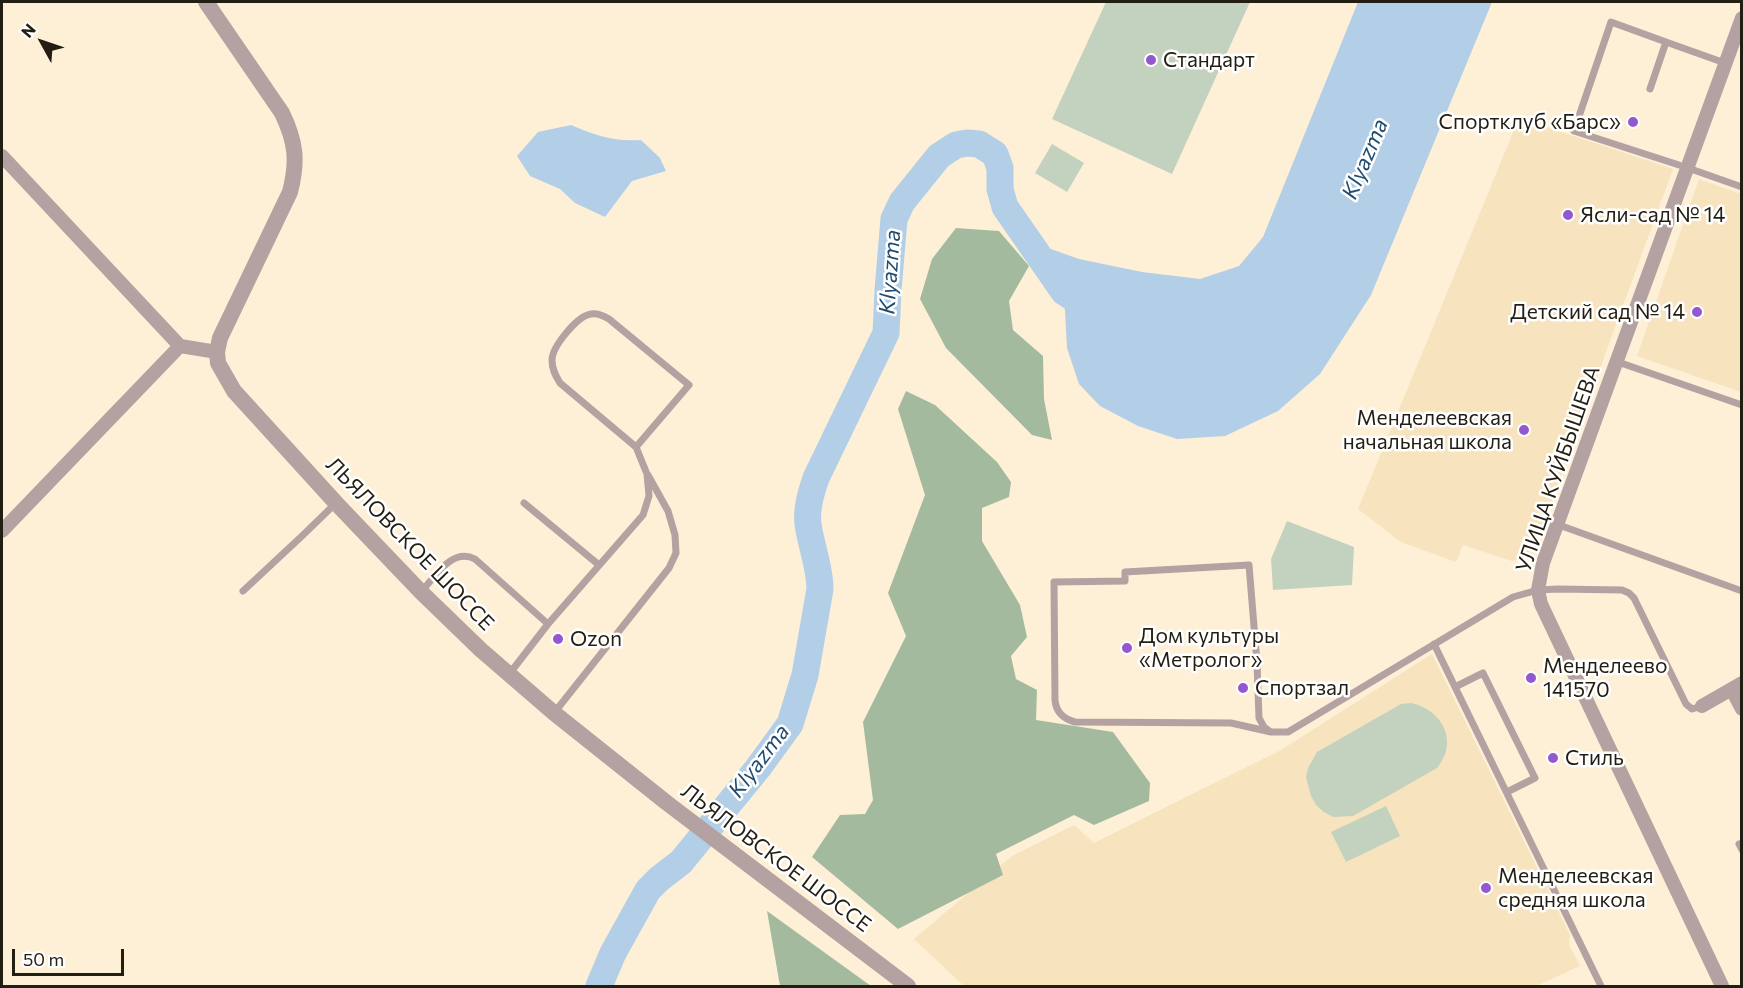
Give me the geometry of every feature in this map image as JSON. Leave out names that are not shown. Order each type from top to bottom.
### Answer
[{"type":"street","points":[[2,156],[180,345],[217,352],[220,339],[290,192],[296,157],[290,128],[273,99],[206,2]]},
{"type":"street","name":"УЛИЦА КУЙБЫШЕВА","points":[[1722,987],[1541,604],[1538,591],[1544,563],[1618,362],[1683,167],[1742,18]]},
{"type":"street","points":[[2,531],[180,345]]},
{"type":"street","name":"ЛЬЯЛОВСКОЕ ШОССЕ","points":[[217,352],[218,363],[234,391],[421,592],[508,674],[667,803],[908,987]]},
{"type":"street","points":[[1702,706],[1737,686],[1742,709]]},
{"type":"lane","points":[[1725,63],[1611,22],[1575,131],[1742,187]]},
{"type":"lane","points":[[1650,89],[1666,42]]},
{"type":"lane","points":[[554,713],[669,568],[676,553],[675,535],[668,511],[647,474],[636,447],[560,383],[552,369],[551,357],[557,346],[575,323],[591,314],[609,319],[689,385],[636,447]]},
{"type":"lane","points":[[1618,362],[1742,405]]},
{"type":"lane","points":[[508,674],[548,624],[643,515],[649,496],[647,474]]},
{"type":"lane","points":[[243,591],[336,503]]},
{"type":"lane","points":[[524,503],[599,565]]},
{"type":"lane","points":[[1559,525],[1742,591]]},
{"type":"lane","points":[[421,592],[447,563],[461,555],[467,555],[475,559],[548,624]]},
{"type":"lane","points":[[1271,732],[1264,727],[1259,718],[1249,565],[1125,572],[1125,581],[1054,582],[1056,708],[1068,720],[1075,722],[1231,723],[1271,732],[1288,732],[1513,597],[1558,589],[1622,590],[1629,593],[1634,598],[1686,704],[1692,709],[1702,706]]},
{"type":"lane","points":[[1434,644],[1601,987]]},
{"type":"lane","points":[[1455,687],[1483,673],[1489,684],[1535,778],[1507,792]]},
{"type":"shaded area","points":[[1519,118],[1673,169],[1531,557],[1512,561],[1463,545],[1456,562],[1401,542],[1358,509]]},
{"type":"shaded area","name":"Детский сад № 14","points":[[1699,179],[1741,194],[1741,392],[1637,356]]},
{"type":"shaded area","points":[[1432,654],[1570,935],[1569,945],[1580,966],[1536,986],[964,986],[914,939],[1012,856],[1074,825],[1094,843],[1281,750]]},
{"type":"green space","name":"Стандарт","points":[[1106,2],[1250,2],[1172,174],[1052,119]]},
{"type":"green space","points":[[1052,144],[1084,163],[1067,192],[1035,173]]},
{"type":"green space","points":[[956,228],[999,231],[1029,266],[1009,301],[1013,330],[1043,356],[1044,399],[1052,440],[1032,435],[946,348],[920,299],[932,259]]},
{"type":"green space","points":[[906,391],[935,405],[997,462],[1011,482],[1009,497],[982,508],[982,541],[1020,605],[1027,637],[1011,656],[1016,679],[1037,690],[1036,720],[1113,732],[1150,783],[1149,801],[1094,825],[1074,815],[996,854],[1003,875],[898,929],[812,857],[840,815],[865,814],[873,800],[863,722],[906,636],[888,593],[925,495],[898,409]]},
{"type":"green space","points":[[1287,521],[1354,547],[1352,585],[1273,590],[1271,559]]},
{"type":"green space","points":[[1411,703],[1432,712],[1444,728],[1447,748],[1437,768],[1353,816],[1333,817],[1324,812],[1311,796],[1306,777],[1317,752],[1401,704]]},
{"type":"green space","points":[[1386,806],[1400,836],[1346,862],[1331,832]]},
{"type":"green space","points":[[767,911],[871,986],[780,986]]},
{"type":"water","points":[[1358,2],[1492,2],[1371,295],[1320,374],[1278,411],[1225,436],[1177,439],[1138,426],[1100,406],[1079,384],[1067,348],[1064,292],[1031,242],[1079,259],[1142,272],[1200,279],[1239,266],[1263,237]]},
{"type":"water","points":[[571,125],[605,137],[641,140],[660,158],[666,171],[632,181],[605,217],[575,203],[560,189],[530,176],[517,156],[538,132]]},
{"type":"waterway","name":"Klyazma","points":[[599,986],[613,953],[648,890],[681,862],[758,768],[790,724],[805,675],[820,589],[819,573],[808,524],[809,501],[816,478],[886,333],[894,219],[902,202],[939,156],[956,145],[979,144],[995,154],[1000,168],[1000,189],[1005,207],[1064,292],[1090,309]]},
{"type":"place","name":"Стандарт","points":[[1151,60]]},
{"type":"place","name":"Спортклуб «Барс»","points":[[1633,122]]},
{"type":"place","name":"Ясли-сад № 14","points":[[1568,215]]},
{"type":"place","name":"Детский сад № 14","points":[[1697,312]]},
{"type":"place","name":"Менделеевская начальная школа","points":[[1524,430]]},
{"type":"place","name":"Ozon","points":[[558,639]]},
{"type":"place","name":"Дом культуры «Метролог»","points":[[1127,648]]},
{"type":"place","name":"Менделеево 141570","points":[[1531,678]]},
{"type":"place","name":"Спортзал","points":[[1243,688]]},
{"type":"place","name":"Стиль","points":[[1553,758]]},
{"type":"place","name":"Менделеевская средняя школа","points":[[1486,888]]}]
